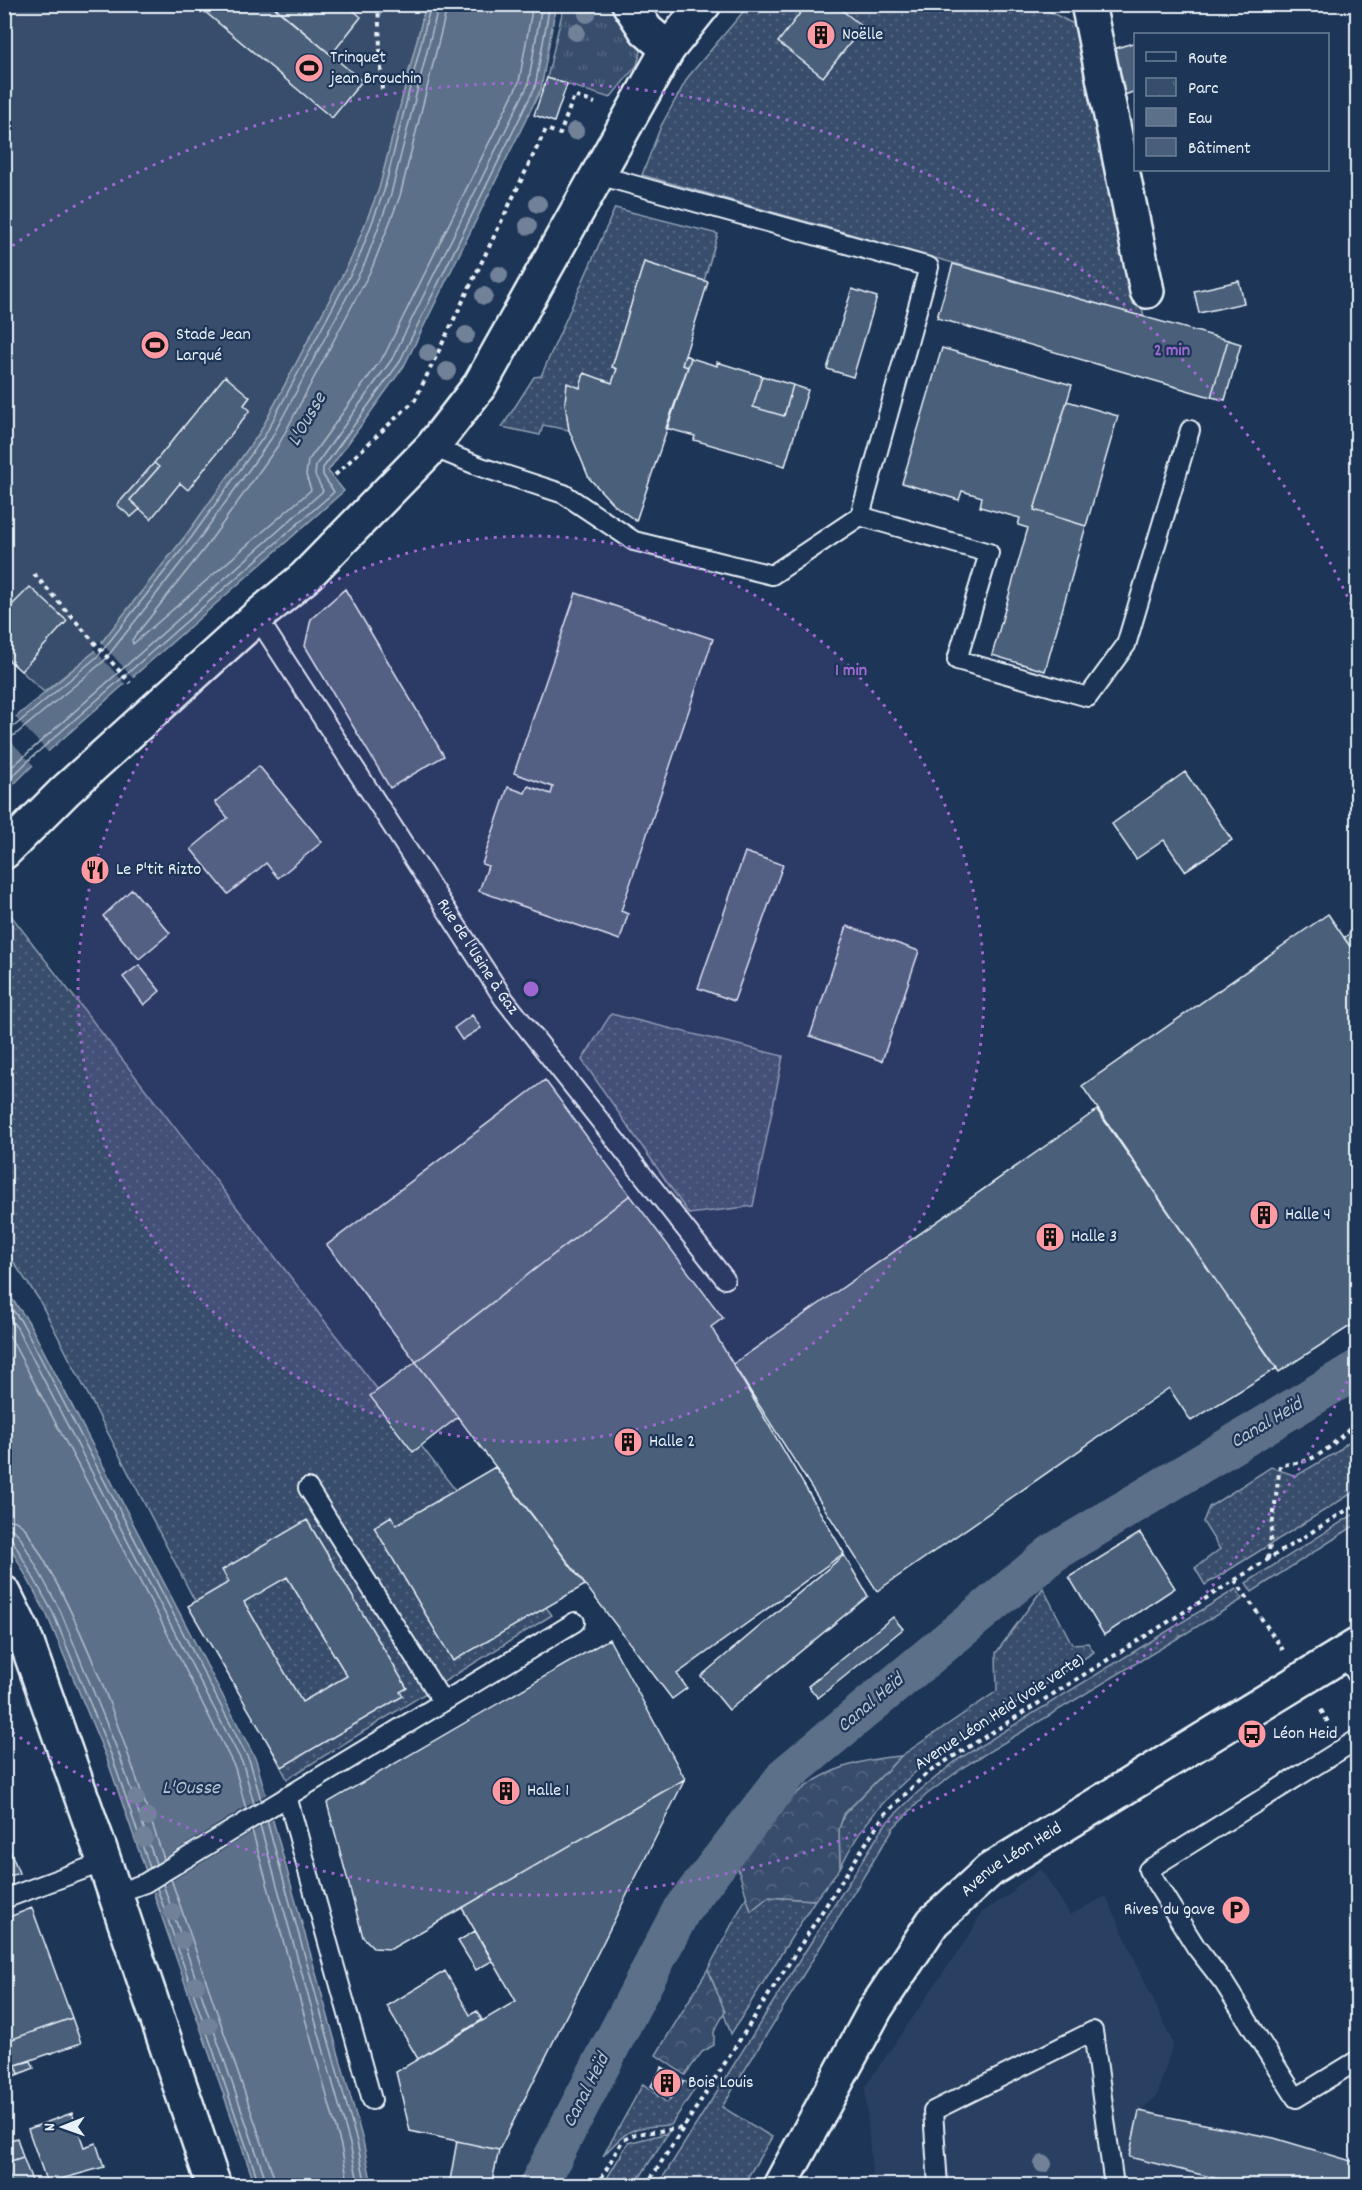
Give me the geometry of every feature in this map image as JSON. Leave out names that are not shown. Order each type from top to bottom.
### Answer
[{"type":"main road","points":[[629,4],[646,30],[668,49]]},
{"type":"main road","points":[[4,852],[65,791],[257,617],[304,578],[432,447],[480,385],[598,176],[629,115],[668,49],[705,4]]},
{"type":"main road","points":[[1088,4],[1147,291]]},
{"type":"main road","points":[[4,1593],[29,1650],[214,2186]]},
{"type":"main road","name":"Avenue Léon Heid","points":[[780,2186],[876,2008],[933,1922],[990,1870],[1353,1658]]},
{"type":"lane","points":[[432,447],[481,467],[564,494],[633,541],[772,575],[860,516],[929,267],[598,176]]},
{"type":"lane","points":[[860,516],[989,553],[957,660],[1088,697],[1126,645],[1190,430]]},
{"type":"lane","name":"Rue de l'Usine à Gaz","points":[[257,617],[504,999],[725,1279]]},
{"type":"lane","points":[[308,1488],[443,1702]]},
{"type":"lane","points":[[115,1894],[145,1883],[575,1622]]},
{"type":"lane","points":[[1358,1739],[1148,1870],[1196,1947],[1224,1983],[1296,2098],[1358,2060]]},
{"type":"lane","points":[[282,1800],[372,2100]]},
{"type":"lane","points":[[4,1899],[104,1863]]},
{"type":"lane","points":[[938,2186],[933,2110],[1093,2031],[1114,2186]]},
{"type":"lane","points":[[180,2083],[198,2186]]},
{"type":"path","points":[[378,4],[382,90]]},
{"type":"path","points":[[335,475],[415,400],[546,129],[560,134],[573,96],[629,115]]},
{"type":"path","points":[[34,574],[132,686]]},
{"type":"path","points":[[1268,1559],[1280,1465],[1300,1463],[1322,1455],[1358,1422]]},
{"type":"path","name":"Avenue Léon Heid (voie verte)","points":[[646,2186],[884,1815],[927,1773],[1358,1503]]},
{"type":"path","points":[[1235,1580],[1283,1651]]},
{"type":"path","points":[[597,2186],[622,2141],[635,2134],[683,2128]]},
{"type":"shaded area","points":[[1041,1869],[1070,1915],[1106,1896],[1173,2043],[1157,2096],[1140,2111],[1274,2138],[1357,2185],[873,2185],[865,2087],[972,1931],[981,1913],[1015,1891],[1014,1888]]},
{"type":"green space","name":"Stade Jean Larqué","points":[[5,5],[426,5],[379,189],[352,257],[260,432],[187,534],[94,652],[44,692],[5,656]]},
{"type":"green space","points":[[564,5],[615,5],[642,47],[637,65],[610,98],[547,78]]},
{"type":"green space","points":[[749,5],[1037,5],[1085,30],[1144,317],[642,175],[661,126],[688,77]]},
{"type":"green space","points":[[615,208],[718,234],[704,281],[644,262],[612,367],[617,369],[612,383],[584,374],[580,388],[567,384],[565,403],[569,430],[543,425],[540,435],[502,427],[534,377],[541,376]]},
{"type":"green space","points":[[9,913],[552,1615],[287,1779],[38,1298],[5,1250],[4,919]]},
{"type":"green space","points":[[611,1014],[783,1056],[753,1206],[689,1214],[582,1060]]},
{"type":"green space","points":[[1357,1434],[1357,1490],[1205,1585],[1195,1568],[1220,1549],[1203,1522],[1209,1507],[1271,1467],[1296,1476],[1337,1452]]},
{"type":"green space","points":[[1357,1512],[1357,1524],[1252,1592],[1246,1583]]},
{"type":"green space","points":[[1043,1588],[1072,1644],[1088,1643],[1094,1652],[925,1764],[876,1811],[857,1837],[840,1868],[839,1829],[844,1814],[901,1756],[997,1691],[996,1653]]},
{"type":"green space","points":[[1236,1589],[1243,1599],[965,1766],[926,1795],[894,1827],[722,2107],[772,2137],[743,2185],[658,2185],[886,1823],[918,1792],[957,1760]]},
{"type":"green space","points":[[901,1756],[844,1814],[839,1829],[840,1868],[815,1900],[768,1897],[751,1911],[735,1859],[771,1818],[805,1787],[824,1775],[846,1766]]},
{"type":"green space","points":[[747,1896],[751,1911],[768,1897],[815,1900],[731,2034],[708,1969]]},
{"type":"green space","points":[[708,1969],[725,2012],[714,2032],[714,2045],[702,2052],[685,2075],[656,2055]]},
{"type":"green space","points":[[684,2081],[696,2087],[671,2125],[632,2130],[603,2156],[643,2084],[667,2103]]},
{"type":"green space","points":[[668,2133],[635,2185],[603,2185],[628,2143]]},
{"type":"water","name":"L'Ousse","points":[[426,5],[556,5],[541,89],[404,366],[328,471],[344,491],[35,763],[5,793],[5,726],[94,652],[187,534],[260,432],[352,257],[379,189]]},
{"type":"water","name":"L'Ousse","points":[[4,1288],[28,1321],[256,1760],[363,2141],[372,2185],[255,2185],[107,1759],[47,1615],[5,1537]]},
{"type":"pier","points":[[99,640],[134,679],[127,686],[93,648]]},
{"type":"pier","points":[[13,715],[50,754],[35,767],[5,735],[4,722]]},
{"type":"pier","points":[[268,1793],[275,1818],[150,1894],[142,1872]]},
{"type":"building","name":"Trinquet jean Brouchin","points":[[200,4],[271,4],[362,81],[332,118],[198,6]]},
{"type":"building","points":[[280,4],[346,4],[361,17],[331,55],[276,9]]},
{"type":"building","name":"Noëlle","points":[[807,4],[834,4],[863,27],[823,77],[778,42]]},
{"type":"building","points":[[1134,43],[1134,92],[1116,98],[1107,51]]},
{"type":"building","points":[[547,78],[567,84],[554,122],[534,115]]},
{"type":"building","points":[[644,262],[708,282],[682,365],[688,367],[636,521],[613,504],[589,478],[569,430],[565,403],[567,383],[580,388],[584,373],[612,383],[617,369],[612,367]]},
{"type":"building","points":[[953,264],[1228,340],[1211,397],[937,318]]},
{"type":"building","points":[[1239,281],[1244,303],[1199,313],[1194,291]]},
{"type":"building","points":[[852,289],[877,297],[853,377],[827,369]]},
{"type":"building","points":[[1228,340],[1241,344],[1225,400],[1211,397]]},
{"type":"building","points":[[942,348],[1072,385],[1034,510],[1086,526],[1045,671],[992,655],[1028,528],[1018,525],[1020,518],[980,507],[982,497],[962,491],[959,500],[902,483]]},
{"type":"building","points":[[685,355],[691,358],[688,367],[682,365]]},
{"type":"building","points":[[691,358],[717,366],[717,362],[762,376],[753,407],[784,416],[793,385],[808,390],[785,466],[694,440],[695,436],[666,428]]},
{"type":"building","points":[[225,376],[250,397],[244,405],[250,410],[188,490],[180,483],[151,519],[130,500],[159,467],[154,463]]},
{"type":"building","points":[[762,376],[793,385],[784,416],[753,407]]},
{"type":"building","points":[[1067,401],[1118,416],[1086,526],[1034,510]]},
{"type":"building","points":[[154,463],[159,467],[130,500],[140,509],[131,517],[117,505]]},
{"type":"building","points":[[30,587],[67,621],[21,671],[4,656],[4,613]]},
{"type":"building","points":[[345,589],[444,756],[390,788],[305,646],[311,619]]},
{"type":"building","points":[[576,593],[713,639],[621,911],[628,914],[620,940],[479,891],[488,866],[482,864],[508,787],[525,793],[528,786],[551,794],[553,787],[514,773]]},
{"type":"building","points":[[259,766],[322,842],[278,878],[266,863],[228,894],[191,849],[228,818],[215,802]]},
{"type":"building","points":[[1185,772],[1232,840],[1185,871],[1164,840],[1136,859],[1112,824]]},
{"type":"building","points":[[745,852],[783,865],[734,1001],[698,988]]},
{"type":"building","points":[[132,889],[170,933],[139,959],[103,916]]},
{"type":"building","name":"Halle 4","points":[[1328,914],[1358,958],[1358,1321],[1279,1372],[1082,1086]]},
{"type":"building","points":[[847,926],[919,951],[882,1061],[810,1036]]},
{"type":"building","points":[[1358,927],[1358,958],[1344,938]]},
{"type":"building","points":[[139,965],[160,991],[144,1005],[123,977]]},
{"type":"building","points":[[472,1015],[481,1028],[462,1040],[454,1028]]},
{"type":"building","points":[[545,1080],[630,1195],[416,1362],[327,1245]]},
{"type":"building","name":"Halle 3","points":[[1097,1110],[1277,1368],[1191,1421],[1169,1388],[877,1591],[733,1364]]},
{"type":"building","name":"Halle 2","points":[[630,1195],[723,1318],[711,1327],[844,1553],[677,1674],[687,1688],[672,1699],[416,1362]]},
{"type":"building","points":[[416,1362],[458,1417],[413,1452],[370,1396]]},
{"type":"building","points":[[495,1467],[585,1585],[453,1661],[374,1527],[391,1516],[396,1525]]},
{"type":"building","points":[[307,1520],[407,1688],[400,1692],[403,1696],[282,1767],[188,1606],[229,1582],[222,1570]],"holes":[[[287,1577],[347,1676],[302,1702],[244,1602]]]},
{"type":"building","points":[[1140,1533],[1175,1588],[1104,1635],[1069,1577]]},
{"type":"building","points":[[844,1555],[868,1596],[729,1710],[701,1676]]},
{"type":"building","points":[[893,1617],[903,1629],[818,1698],[808,1686]]},
{"type":"building","name":"Halle 1","points":[[609,1639],[685,1779],[391,1949],[374,1948],[363,1937],[327,1803]]},
{"type":"building","points":[[685,1779],[499,2150],[410,2131],[396,2072],[516,2001],[462,1908]]},
{"type":"building","points":[[4,1835],[19,1873],[4,1878]]},
{"type":"building","points":[[32,1908],[72,2018],[4,2042],[4,1919]]},
{"type":"building","points":[[475,1931],[492,1961],[476,1970],[458,1941]]},
{"type":"building","points":[[445,1971],[470,2015],[477,2011],[482,2020],[418,2059],[387,2006]]},
{"type":"building","points":[[72,2018],[81,2043],[16,2065],[19,2074],[4,2079],[4,2042]]},
{"type":"building","points":[[31,2061],[34,2068],[19,2074],[16,2065]]},
{"type":"building","name":"Bois Louis","points":[[662,2067],[684,2081],[669,2098],[651,2086]]},
{"type":"building","points":[[1139,2111],[1274,2138],[1358,2163],[1358,2186],[1247,2186],[1129,2157]]},
{"type":"building","points":[[72,2113],[84,2147],[96,2143],[104,2167],[47,2183],[28,2129]]},
{"type":"building","points":[[17,2138],[23,2157],[5,2163],[4,2142]]},
{"type":"building","points":[[457,2141],[499,2150],[491,2186],[449,2186]]},
{"type":"building","points":[[23,2157],[34,2186],[13,2186],[5,2163]]},
{"type":"waterway","name":"Canal Heïd","points":[[538,2186],[681,1911],[787,1774],[1053,1553],[1358,1369]]},
{"type":"place","name":"Noëlle","points":[[821,35]]},
{"type":"place","name":"Trinquet jean Brouchin","points":[[309,68]]},
{"type":"place","name":"Stade Jean Larqué","points":[[155,345]]},
{"type":"place","name":"Le P'tit Rizto","points":[[95,870]]},
{"type":"place","name":"Halle 4","points":[[1264,1215]]},
{"type":"place","name":"Halle 3","points":[[1050,1237]]},
{"type":"place","name":"Halle 2","points":[[628,1442]]},
{"type":"place","name":"Léon Heid","points":[[1252,1734]]},
{"type":"place","name":"Halle 1","points":[[506,1791]]},
{"type":"place","name":"Rives du gave","points":[[1236,1910]]},
{"type":"place","name":"Bois Louis","points":[[667,2083]]}]
